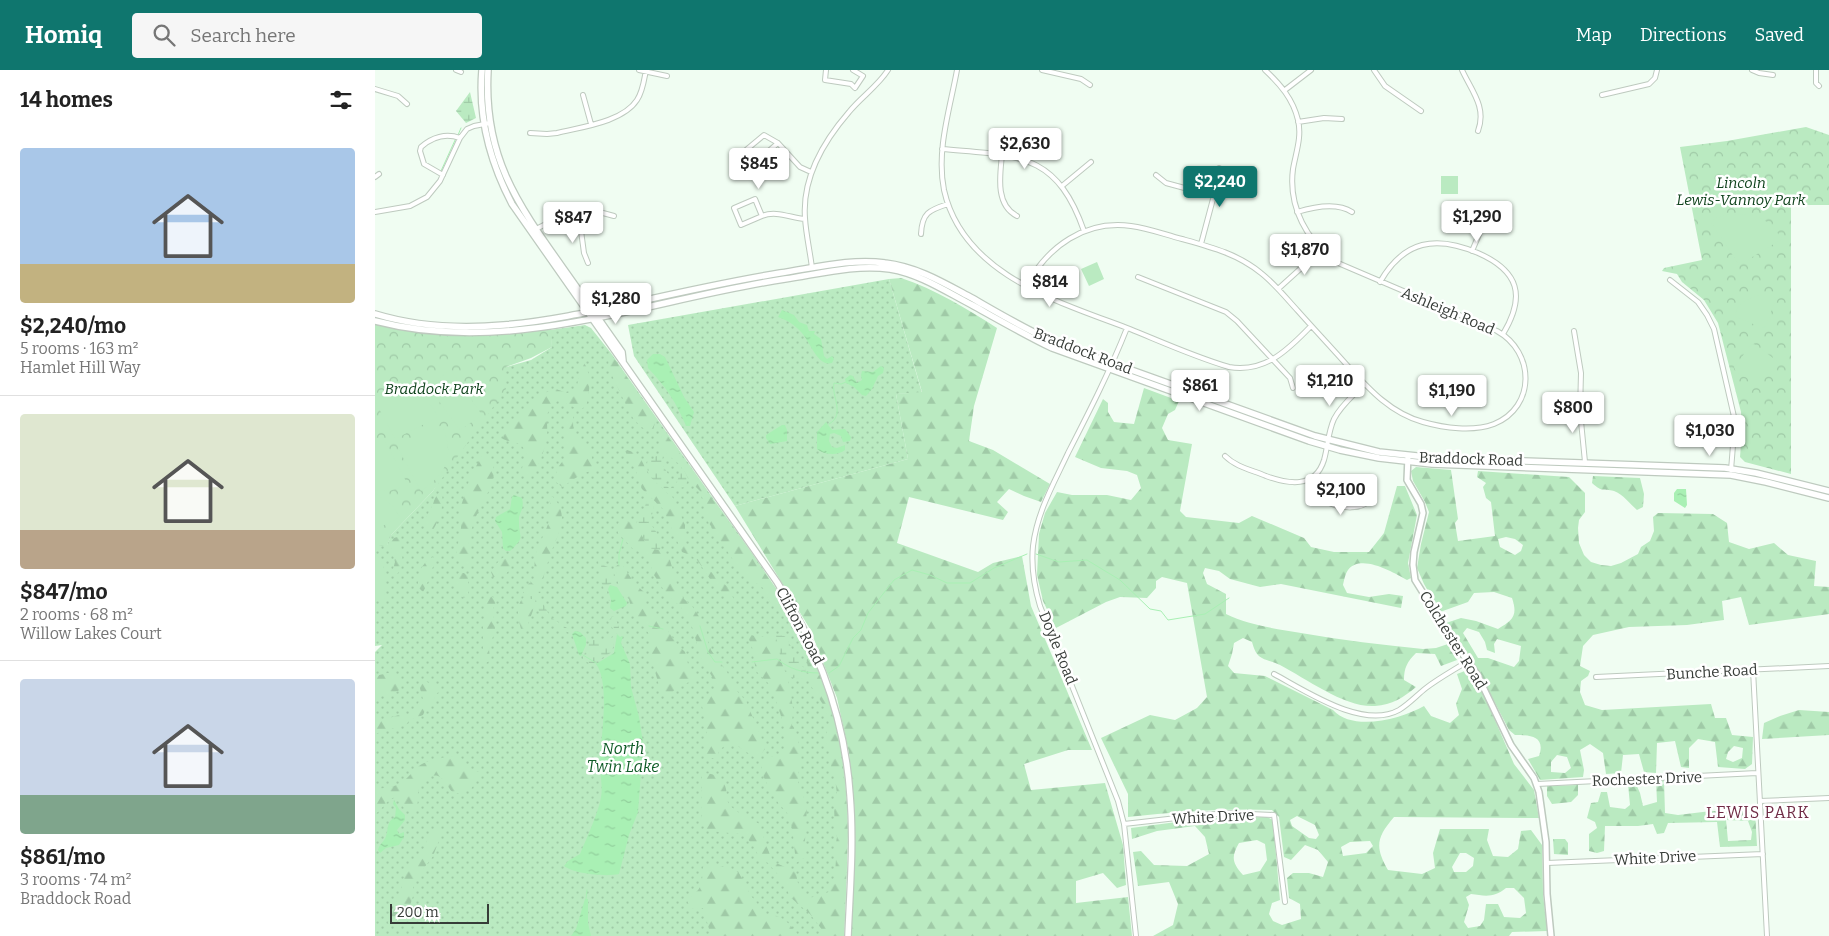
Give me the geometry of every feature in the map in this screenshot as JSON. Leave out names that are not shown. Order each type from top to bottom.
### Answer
[{"type":"main road","name":"Clifton Road","points":[[482,70],[481,91],[487,124],[503,172],[533,231],[617,357],[623,361],[777,582],[799,618],[820,664],[841,729],[849,776],[851,840],[848,936]]},
{"type":"main road","name":"Clifton Road","points":[[487,124],[488,70]]},
{"type":"main road","name":"Clifton Road","points":[[533,231],[598,317],[622,352],[623,361]]},
{"type":"main road","name":"Braddock Road","points":[[375,314],[415,323],[472,327],[500,326],[587,313],[724,283],[812,268],[860,261],[883,262],[907,267],[931,276],[1044,338],[1111,366]]},
{"type":"main road","name":"Braddock Road","points":[[375,321],[416,330],[474,334],[512,331],[591,319],[737,288],[813,275],[865,267],[883,268],[931,282],[1052,348],[1111,366],[1327,443],[1379,458],[1756,473],[1829,492]]},
{"type":"main road","points":[[569,316],[577,308],[573,293]]},
{"type":"main road","name":"Braddock Road","points":[[1408,459],[1585,462],[1731,472],[1829,498]]},
{"type":"street","points":[[456,70],[461,72]]},
{"type":"street","points":[[639,70],[667,76]]},
{"type":"street","points":[[827,70],[825,80],[851,84],[863,97]]},
{"type":"street","points":[[853,70],[863,76],[855,88]]},
{"type":"street","points":[[813,275],[805,219],[807,190],[811,172],[826,142],[845,116],[880,81],[888,70]]},
{"type":"street","points":[[957,70],[942,149],[942,176],[948,204],[960,229],[977,251],[997,268],[1051,299],[1229,367],[1252,367],[1273,360],[1311,326]]},
{"type":"street","points":[[1042,70],[1064,72],[1084,80],[1090,85]]},
{"type":"street","name":"Ashleigh Road","points":[[1027,286],[1038,267],[1051,252],[1067,240],[1085,231],[1107,226],[1129,226],[1201,244],[1225,251],[1262,273],[1379,399],[1395,410],[1423,422],[1449,427],[1474,427],[1495,423],[1507,416],[1523,394],[1525,383],[1525,367],[1521,356],[1511,341],[1503,334],[1339,263],[1321,250],[1309,236],[1297,212],[1292,185],[1299,141],[1298,122],[1285,90],[1265,70]]},
{"type":"street","points":[[1285,90],[1311,70]]},
{"type":"street","points":[[1374,70],[1385,86],[1421,111]]},
{"type":"street","points":[[1463,70],[1476,96],[1481,118],[1478,131]]},
{"type":"street","points":[[1602,95],[1649,84],[1655,78],[1657,70]]},
{"type":"street","points":[[1752,70],[1759,74],[1773,75]]},
{"type":"street","points":[[1816,70],[1816,83],[1819,86]]},
{"type":"street","points":[[530,133],[552,134],[617,117],[630,108],[640,94],[646,71]]},
{"type":"street","points":[[375,89],[398,96],[407,104]]},
{"type":"street","points":[[583,95],[591,124]]},
{"type":"street","points":[[1298,122],[1324,118],[1342,120]]},
{"type":"street","points":[[375,212],[417,203],[428,196],[443,175],[460,138],[467,129],[487,124]]},
{"type":"street","points":[[443,175],[424,164],[420,151],[421,147],[440,136],[451,135],[460,138]]},
{"type":"street","points":[[778,143],[756,162],[746,150],[764,135],[778,143],[800,167],[811,172]]},
{"type":"street","points":[[942,149],[1002,155],[1019,158],[1036,165],[1051,174],[1062,186],[1075,205],[1085,231]]},
{"type":"street","points":[[1002,155],[1001,195],[1007,210],[1017,216]]},
{"type":"street","points":[[1062,186],[1091,162]]},
{"type":"street","points":[[1201,244],[1214,196],[1219,168]]},
{"type":"street","points":[[375,177],[379,174]]},
{"type":"street","points":[[1156,175],[1164,182],[1214,196]]},
{"type":"street","points":[[762,216],[755,199],[734,208],[741,225],[772,213],[805,219]]},
{"type":"street","points":[[921,234],[922,223],[926,214],[933,209],[948,204]]},
{"type":"street","points":[[1297,212],[1312,208],[1341,207],[1352,212]]},
{"type":"street","points":[[1472,251],[1486,218],[1494,211]]},
{"type":"street","points":[[533,231],[556,219],[603,213],[614,216]]},
{"type":"street","points":[[579,216],[584,253],[588,263]]},
{"type":"street","points":[[1381,282],[1390,267],[1411,249],[1423,245],[1447,243],[1472,251],[1499,264],[1508,273],[1514,284],[1515,308],[1513,317],[1503,334]]},
{"type":"street","points":[[1278,289],[1321,250]]},
{"type":"street","points":[[1138,277],[1226,312],[1237,321],[1289,378],[1293,388]]},
{"type":"street","points":[[1669,280],[1698,302],[1714,329],[1735,421],[1731,472]]},
{"type":"street","name":"Doyle Road","points":[[1127,328],[1111,366],[1043,508],[1034,540],[1033,572],[1040,606],[1119,801],[1124,824],[1136,936]]},
{"type":"street","points":[[1574,331],[1581,373],[1580,411],[1585,462]]},
{"type":"street","points":[[1225,456],[1233,463],[1282,482],[1297,483],[1308,480],[1321,466],[1331,425],[1338,412],[1365,384]]},
{"type":"street","name":"Colchester Road","points":[[1408,459],[1408,484],[1421,504],[1423,513],[1413,552],[1414,575],[1430,605],[1480,679],[1513,750],[1537,784],[1544,815],[1551,936]]},
{"type":"street","points":[[1308,480],[1313,491],[1321,499],[1346,507],[1359,506],[1369,502],[1373,491]]},
{"type":"street","points":[[1274,674],[1337,706],[1355,713],[1383,715],[1399,710],[1432,684],[1468,661]]},
{"type":"street","name":"Bunche Road","points":[[1596,677],[1829,666]]},
{"type":"street","points":[[1753,670],[1767,936]]},
{"type":"street","name":"Rochester Drive","points":[[1537,784],[1757,773]]},
{"type":"street","points":[[1759,801],[1829,798]]},
{"type":"street","name":"White Drive","points":[[1124,824],[1212,814],[1274,816],[1285,902]]},
{"type":"street","name":"White Drive","points":[[1547,863],[1763,854]]},
{"type":"green space","points":[[470,92],[476,118],[466,123],[456,111]]},
{"type":"green space","name":"Lincoln Lewis-Vannoy Park","points":[[1806,127],[1829,135],[1829,205],[1791,205],[1791,474],[1745,462],[1740,457],[1741,412],[1718,323],[1704,300],[1682,282],[1677,274],[1662,271],[1664,268],[1702,260],[1680,147]]},
{"type":"green space","points":[[1441,176],[1458,176],[1458,194],[1441,194]]},
{"type":"green space","points":[[1730,214],[1760,218],[1766,221],[1782,239],[1739,265],[1711,222],[1716,218]]},
{"type":"green space","points":[[1097,262],[1104,279],[1089,286],[1081,269]]},
{"type":"green space","points":[[901,278],[938,294],[997,328],[974,406],[969,441],[993,450],[1050,484],[1041,502],[1009,489],[997,502],[1008,512],[1003,520],[909,497],[897,543],[978,572],[993,563],[1022,556],[1031,606],[1092,750],[1068,750],[1024,764],[1031,790],[1105,783],[1123,845],[1126,885],[1117,888],[1103,873],[1076,881],[1076,903],[1128,897],[1132,936],[851,936],[855,813],[849,753],[837,698],[810,629],[735,506],[908,459],[896,394],[922,392],[889,279]]},
{"type":"green space","points":[[889,279],[922,393],[896,394],[908,459],[735,506],[634,356],[628,325]]},
{"type":"green space","points":[[1760,295],[1770,295],[1776,298],[1766,326],[1763,328],[1736,317],[1737,308],[1740,305]]},
{"type":"green space","name":"Braddock Park","points":[[375,320],[447,333],[551,325],[552,347],[531,358],[506,367],[506,389],[433,491],[391,535],[387,546],[375,545]]},
{"type":"green space","points":[[585,325],[591,328],[611,353],[756,559],[791,614],[820,672],[831,703],[839,736],[846,786],[847,836],[844,936],[375,936],[375,652],[382,645],[375,646],[375,545],[387,545],[391,535],[433,491],[506,367],[531,360],[552,347],[550,330]]},
{"type":"green space","points":[[1754,344],[1780,363],[1773,371],[1761,378],[1747,378],[1739,374],[1734,367],[1751,345]]},
{"type":"green space","points":[[611,354],[656,419],[653,430],[648,431],[633,418],[609,369],[608,355]]},
{"type":"green space","points":[[580,359],[584,363],[589,375],[589,394],[586,406],[580,410],[559,400],[551,406],[548,410],[546,440],[541,458],[529,477],[523,475],[522,468],[527,455],[525,450],[518,443],[503,439],[503,431],[541,394],[556,389],[567,393],[576,390],[580,372]]},
{"type":"green space","points":[[451,370],[482,415],[460,430],[428,386]]},
{"type":"green space","points":[[391,388],[399,388],[419,395],[430,404],[438,417],[397,438],[394,437],[375,401],[375,394]]},
{"type":"green space","points":[[1144,388],[1179,401],[1175,410],[1168,414],[1162,428],[1168,440],[1192,444],[1180,511],[1186,517],[1239,523],[1252,516],[1304,538],[1311,547],[1334,552],[1369,552],[1384,533],[1397,486],[1405,486],[1417,515],[1408,563],[1411,578],[1407,580],[1377,566],[1361,563],[1354,565],[1348,570],[1343,585],[1347,593],[1369,597],[1389,594],[1403,596],[1401,608],[1281,584],[1260,587],[1230,579],[1219,571],[1205,568],[1203,573],[1207,584],[1226,594],[1226,614],[1244,621],[1292,631],[1393,646],[1423,649],[1436,648],[1448,644],[1457,660],[1441,666],[1435,654],[1416,653],[1407,665],[1404,680],[1416,687],[1397,700],[1375,706],[1363,705],[1339,698],[1280,665],[1260,657],[1252,642],[1243,638],[1234,643],[1228,666],[1234,673],[1265,676],[1333,710],[1342,717],[1365,722],[1390,719],[1424,706],[1431,716],[1450,723],[1459,715],[1456,704],[1462,689],[1457,674],[1470,669],[1478,681],[1514,764],[1534,790],[1539,818],[1394,817],[1381,837],[1379,849],[1388,870],[1422,874],[1435,868],[1433,853],[1440,829],[1489,829],[1487,840],[1493,856],[1508,857],[1518,849],[1521,831],[1531,830],[1542,845],[1543,894],[1547,931],[1512,932],[1509,936],[1153,936],[1173,925],[1178,904],[1169,882],[1138,886],[1133,852],[1141,851],[1154,865],[1187,866],[1209,854],[1205,837],[1195,826],[1157,831],[1132,839],[1131,828],[1207,818],[1267,817],[1273,820],[1280,900],[1272,903],[1269,914],[1273,921],[1282,925],[1301,919],[1300,904],[1289,898],[1287,878],[1293,873],[1309,873],[1323,877],[1328,862],[1318,850],[1305,845],[1291,860],[1284,857],[1279,817],[1272,810],[1200,811],[1128,817],[1128,794],[1101,738],[1150,715],[1175,720],[1197,708],[1207,697],[1187,583],[1162,577],[1156,581],[1156,588],[1147,598],[1120,597],[1106,602],[1056,628],[1043,601],[1037,575],[1039,534],[1045,513],[1057,492],[1072,495],[1107,495],[1131,500],[1141,488],[1137,475],[1127,471],[1101,468],[1075,457],[1103,399],[1108,403],[1108,412],[1114,422],[1134,424]],"holes":[[[1297,816],[1315,825],[1319,835],[1316,839],[1309,838],[1292,826],[1290,820]],[[1257,840],[1265,844],[1267,860],[1260,871],[1243,875],[1239,871],[1234,860],[1239,843]],[[1370,841],[1373,846],[1366,853],[1343,856],[1341,847],[1350,842]],[[1460,853],[1466,853],[1474,858],[1473,866],[1466,872],[1454,872],[1452,867]],[[1506,888],[1514,888],[1524,898],[1526,913],[1520,918],[1504,917],[1498,904],[1486,904],[1484,920],[1480,926],[1468,928],[1464,922],[1469,905],[1466,897],[1471,894],[1485,896]]]},
{"type":"green space","points":[[571,413],[573,415],[575,436],[581,443],[591,449],[595,470],[582,474],[562,487],[556,482],[556,475],[557,469],[565,459],[566,420],[568,414]]},
{"type":"green space","points":[[442,425],[448,446],[446,463],[437,478],[421,491],[399,450],[400,446]]},
{"type":"green space","points":[[664,431],[779,593],[807,643],[826,689],[839,742],[847,805],[848,833],[844,936],[825,936],[810,914],[790,897],[780,877],[768,863],[759,858],[755,848],[747,838],[741,834],[706,829],[701,822],[702,774],[710,774],[720,779],[725,785],[729,804],[759,824],[774,862],[796,872],[799,887],[805,895],[815,897],[830,891],[835,874],[836,859],[834,853],[837,837],[834,806],[837,794],[835,778],[831,770],[831,757],[825,740],[829,723],[824,706],[811,686],[806,656],[782,610],[770,602],[763,588],[741,572],[705,517],[705,506],[700,491],[688,479],[680,465],[662,450],[659,445]]},
{"type":"green space","points":[[383,442],[386,443],[408,485],[389,491],[375,490],[375,446]]},
{"type":"green space","points":[[627,450],[640,458],[647,473],[672,496],[685,525],[687,546],[728,587],[735,602],[731,603],[710,579],[698,561],[682,552],[663,509],[642,489],[636,471],[625,451]]},
{"type":"green space","points":[[657,454],[663,455],[662,464],[670,477],[665,484],[670,489],[677,482],[681,469],[685,472],[688,479],[685,487],[678,488],[672,496],[655,482],[648,472],[648,459],[653,460]]},
{"type":"green space","points":[[482,455],[489,457],[494,470],[494,476],[472,529],[469,542],[469,565],[460,564],[456,555],[461,528],[461,506],[470,478]]},
{"type":"green space","points":[[1416,467],[1451,470],[1458,519],[1455,523],[1458,541],[1495,536],[1491,502],[1486,498],[1483,487],[1486,483],[1477,477],[1478,471],[1569,477],[1585,493],[1585,512],[1579,520],[1578,528],[1579,543],[1584,555],[1591,562],[1601,565],[1611,566],[1638,554],[1641,547],[1650,541],[1654,531],[1653,517],[1658,513],[1713,514],[1727,523],[1729,542],[1749,549],[1774,543],[1788,555],[1816,561],[1814,586],[1829,587],[1829,614],[1749,625],[1741,597],[1722,601],[1724,620],[1687,625],[1629,627],[1593,635],[1583,646],[1580,666],[1590,671],[1588,676],[1581,681],[1580,692],[1585,705],[1602,710],[1711,704],[1715,718],[1726,718],[1732,735],[1753,737],[1752,764],[1745,769],[1718,767],[1715,742],[1698,739],[1689,748],[1689,768],[1681,767],[1675,741],[1657,743],[1656,773],[1644,772],[1639,754],[1623,755],[1621,773],[1606,774],[1603,753],[1590,744],[1580,750],[1584,770],[1583,777],[1540,780],[1528,759],[1539,756],[1540,744],[1531,736],[1515,735],[1509,730],[1480,674],[1446,623],[1461,618],[1498,629],[1513,617],[1514,604],[1512,598],[1494,592],[1474,593],[1468,602],[1440,612],[1417,568],[1429,512],[1413,481],[1411,471]],"holes":[[[1506,537],[1515,539],[1523,545],[1521,551],[1515,555],[1500,547],[1498,539]],[[1467,628],[1479,632],[1487,650],[1495,653],[1494,644],[1497,639],[1521,646],[1519,661],[1514,667],[1488,658],[1478,658],[1463,633]],[[1734,746],[1743,748],[1742,758],[1733,762],[1726,759],[1728,752]],[[1557,755],[1567,757],[1571,768],[1565,773],[1551,772],[1551,762]]]},
{"type":"green space","points":[[1593,476],[1640,478],[1644,494],[1643,507],[1637,510],[1617,492],[1599,488],[1592,483]]},
{"type":"green space","points":[[375,493],[392,505],[400,517],[375,530]]},
{"type":"green space","points":[[439,493],[442,494],[441,513],[433,530],[429,530],[426,520],[435,497]]},
{"type":"green space","points":[[552,496],[561,510],[561,525],[541,585],[534,585],[535,557],[551,514],[549,500]]},
{"type":"green space","points":[[647,499],[654,507],[650,523],[661,539],[660,550],[648,548],[636,523],[643,514]]},
{"type":"green space","points":[[620,520],[636,525],[648,548],[660,550],[670,560],[678,588],[684,599],[692,606],[706,627],[711,650],[727,672],[736,690],[746,701],[765,749],[757,759],[733,745],[725,745],[719,751],[717,758],[710,758],[705,752],[707,729],[702,706],[705,697],[715,692],[717,685],[701,658],[690,620],[680,606],[667,595],[654,575],[649,561],[644,554],[633,549],[618,533],[617,526]]},
{"type":"green space","points":[[397,537],[400,539],[402,564],[395,576],[392,573],[395,562],[390,544]]},
{"type":"green space","points":[[375,553],[384,569],[384,601],[375,600]]},
{"type":"green space","points":[[433,557],[435,559],[423,592],[418,587],[419,574],[425,563]]},
{"type":"green space","points":[[504,557],[507,558],[511,565],[507,573],[502,576],[493,577],[491,572]]},
{"type":"green space","points":[[598,558],[605,566],[611,568],[615,575],[615,582],[607,587],[609,601],[600,579]]},
{"type":"green space","points":[[619,564],[623,566],[635,584],[644,592],[645,605],[661,621],[685,652],[690,672],[695,677],[695,681],[682,684],[671,694],[667,695],[661,692],[649,651],[649,634],[636,615],[632,613],[629,599],[621,593],[619,588],[615,567]]},
{"type":"green space","points":[[459,573],[464,573],[468,576],[468,595],[465,598],[461,596],[455,582],[455,576]]},
{"type":"green space","points":[[530,581],[534,585],[541,585],[540,597],[550,617],[575,631],[572,634],[544,617],[535,600],[524,597],[523,593]]},
{"type":"green space","points":[[485,597],[495,598],[496,602],[492,611],[495,630],[489,649],[490,660],[486,663],[481,661],[480,657],[483,650],[483,625],[486,617],[484,603]]},
{"type":"green space","points":[[524,597],[535,600],[525,632],[521,629],[518,612],[519,604]]},
{"type":"green space","points":[[613,616],[622,634],[620,636],[616,633],[612,652],[593,665],[583,660],[591,640],[606,640],[613,637],[613,629],[608,621]]},
{"type":"green space","points":[[747,634],[759,637],[775,635],[778,640],[781,661],[787,674],[793,708],[792,725],[796,732],[800,749],[798,782],[807,806],[804,858],[796,863],[791,824],[762,772],[763,763],[773,756],[781,754],[786,746],[786,732],[769,684],[756,671],[752,647]]},
{"type":"green space","points":[[775,635],[784,636],[789,641],[795,656],[805,668],[807,680],[793,678],[787,674],[782,665]]},
{"type":"green space","points":[[388,673],[396,674],[400,679],[400,690],[390,694],[375,695],[375,676]]},
{"type":"green space","points":[[424,680],[440,690],[440,692],[437,693],[423,715],[410,720],[407,724],[375,734],[375,720],[402,714],[414,714],[418,703],[423,699],[419,685]]},
{"type":"green space","points":[[1799,710],[1829,712],[1829,735],[1762,739],[1764,723]]},
{"type":"green space","points":[[459,756],[472,770],[479,772],[481,775],[470,790],[455,794],[441,777],[428,777],[422,781],[418,789],[418,802],[415,811],[406,810],[398,798],[395,798],[389,800],[375,814],[375,792],[400,783],[422,764]]},
{"type":"green space","points":[[1656,780],[1664,780],[1665,813],[1678,815],[1711,811],[1755,811],[1757,846],[1720,847],[1717,822],[1668,823],[1664,833],[1657,834],[1653,824],[1605,826],[1604,851],[1597,853],[1589,851],[1589,834],[1597,828],[1595,822],[1587,818],[1591,803],[1598,802],[1601,792],[1607,792],[1610,807],[1625,809],[1630,805],[1628,784],[1635,782],[1643,806],[1657,802]],"holes":[[[1726,820],[1748,821],[1752,832],[1751,840],[1728,841]]]},
{"type":"green space","points":[[1578,785],[1578,795],[1571,802],[1552,804],[1547,796],[1547,786]]},
{"type":"green space","points":[[437,829],[441,832],[440,838],[433,856],[418,876],[413,887],[413,896],[409,909],[393,925],[388,923],[394,905],[399,898],[405,874],[411,863],[423,850],[428,838]]},
{"type":"green space","points":[[1553,839],[1565,839],[1568,843],[1568,855],[1554,854]]},
{"type":"green space","points":[[705,864],[730,868],[739,873],[751,896],[766,914],[785,920],[799,936],[711,936],[703,908],[690,909],[687,900],[697,892],[700,886]]},
{"type":"water","points":[[782,310],[794,315],[799,322],[807,325],[809,331],[815,331],[814,334],[821,339],[824,356],[827,359],[832,356],[834,359],[832,363],[822,361],[799,329],[778,317]]},
{"type":"water","points":[[653,354],[660,354],[665,357],[684,397],[694,412],[690,426],[686,426],[670,395],[648,368],[647,360]]},
{"type":"water","points":[[881,366],[884,368],[883,373],[878,376],[872,389],[866,396],[846,383],[845,379],[850,375],[853,376],[857,383],[862,380],[862,371],[873,372]]},
{"type":"water","points":[[826,422],[832,430],[845,429],[851,437],[850,441],[843,442],[841,436],[834,433],[830,434],[829,441],[832,447],[837,448],[845,445],[845,450],[842,452],[831,454],[823,453],[817,449],[817,432]]},
{"type":"water","points":[[785,425],[787,430],[787,441],[770,444],[766,435]]},
{"type":"water","points":[[1677,489],[1686,489],[1687,505],[1685,508],[1674,501],[1674,493]]},
{"type":"water","points":[[514,495],[522,498],[523,502],[519,519],[521,537],[510,551],[506,551],[503,548],[502,532],[495,521],[496,517],[510,509]]},
{"type":"water","points":[[610,585],[617,587],[627,603],[626,606],[614,611],[610,608],[611,600],[608,589]]},
{"type":"water","points":[[575,631],[580,632],[586,638],[586,645],[581,656],[572,634]]},
{"type":"water","name":"North Twin Lake","points":[[617,634],[620,637],[623,636],[621,643],[630,664],[631,687],[639,717],[645,756],[641,772],[638,812],[629,835],[619,874],[599,875],[575,871],[564,866],[568,861],[580,854],[600,803],[604,698],[603,685],[596,664],[614,653]]},
{"type":"water","points":[[394,800],[405,815],[405,820],[397,830],[399,834],[404,832],[404,837],[399,845],[386,848],[380,853],[378,850],[385,838],[389,823],[395,817],[396,808],[393,804]]},
{"type":"water","points":[[585,899],[588,899],[588,923],[591,936],[571,936],[576,929]]},
{"type":"waterway","points":[[458,135],[461,128]]},
{"type":"waterway","points":[[441,171],[456,138]]},
{"type":"waterway","points":[[829,424],[837,416],[834,383],[841,384],[846,382]]},
{"type":"waterway","points":[[619,565],[619,554],[623,539]]},
{"type":"waterway","points":[[829,673],[839,666],[853,638],[861,630],[868,613],[894,580],[912,570],[930,575],[947,583],[970,583],[994,568],[1027,554]]},
{"type":"waterway","points":[[1036,554],[1059,562],[1087,560],[1120,580],[1150,609],[1161,611],[1168,620],[1205,614],[1229,598]]},
{"type":"waterway","points":[[649,626],[663,629]]},
{"type":"waterway","points":[[700,626],[708,652],[715,662],[722,662]]},
{"type":"waterway","points":[[583,655],[596,663]]},
{"type":"waterway","points":[[752,662],[777,659],[797,670],[819,673]]},
{"type":"waterway","points":[[586,899],[587,890]]},
{"type":"district","name":"LEWIS PARK","points":[[1758,812]]}]
